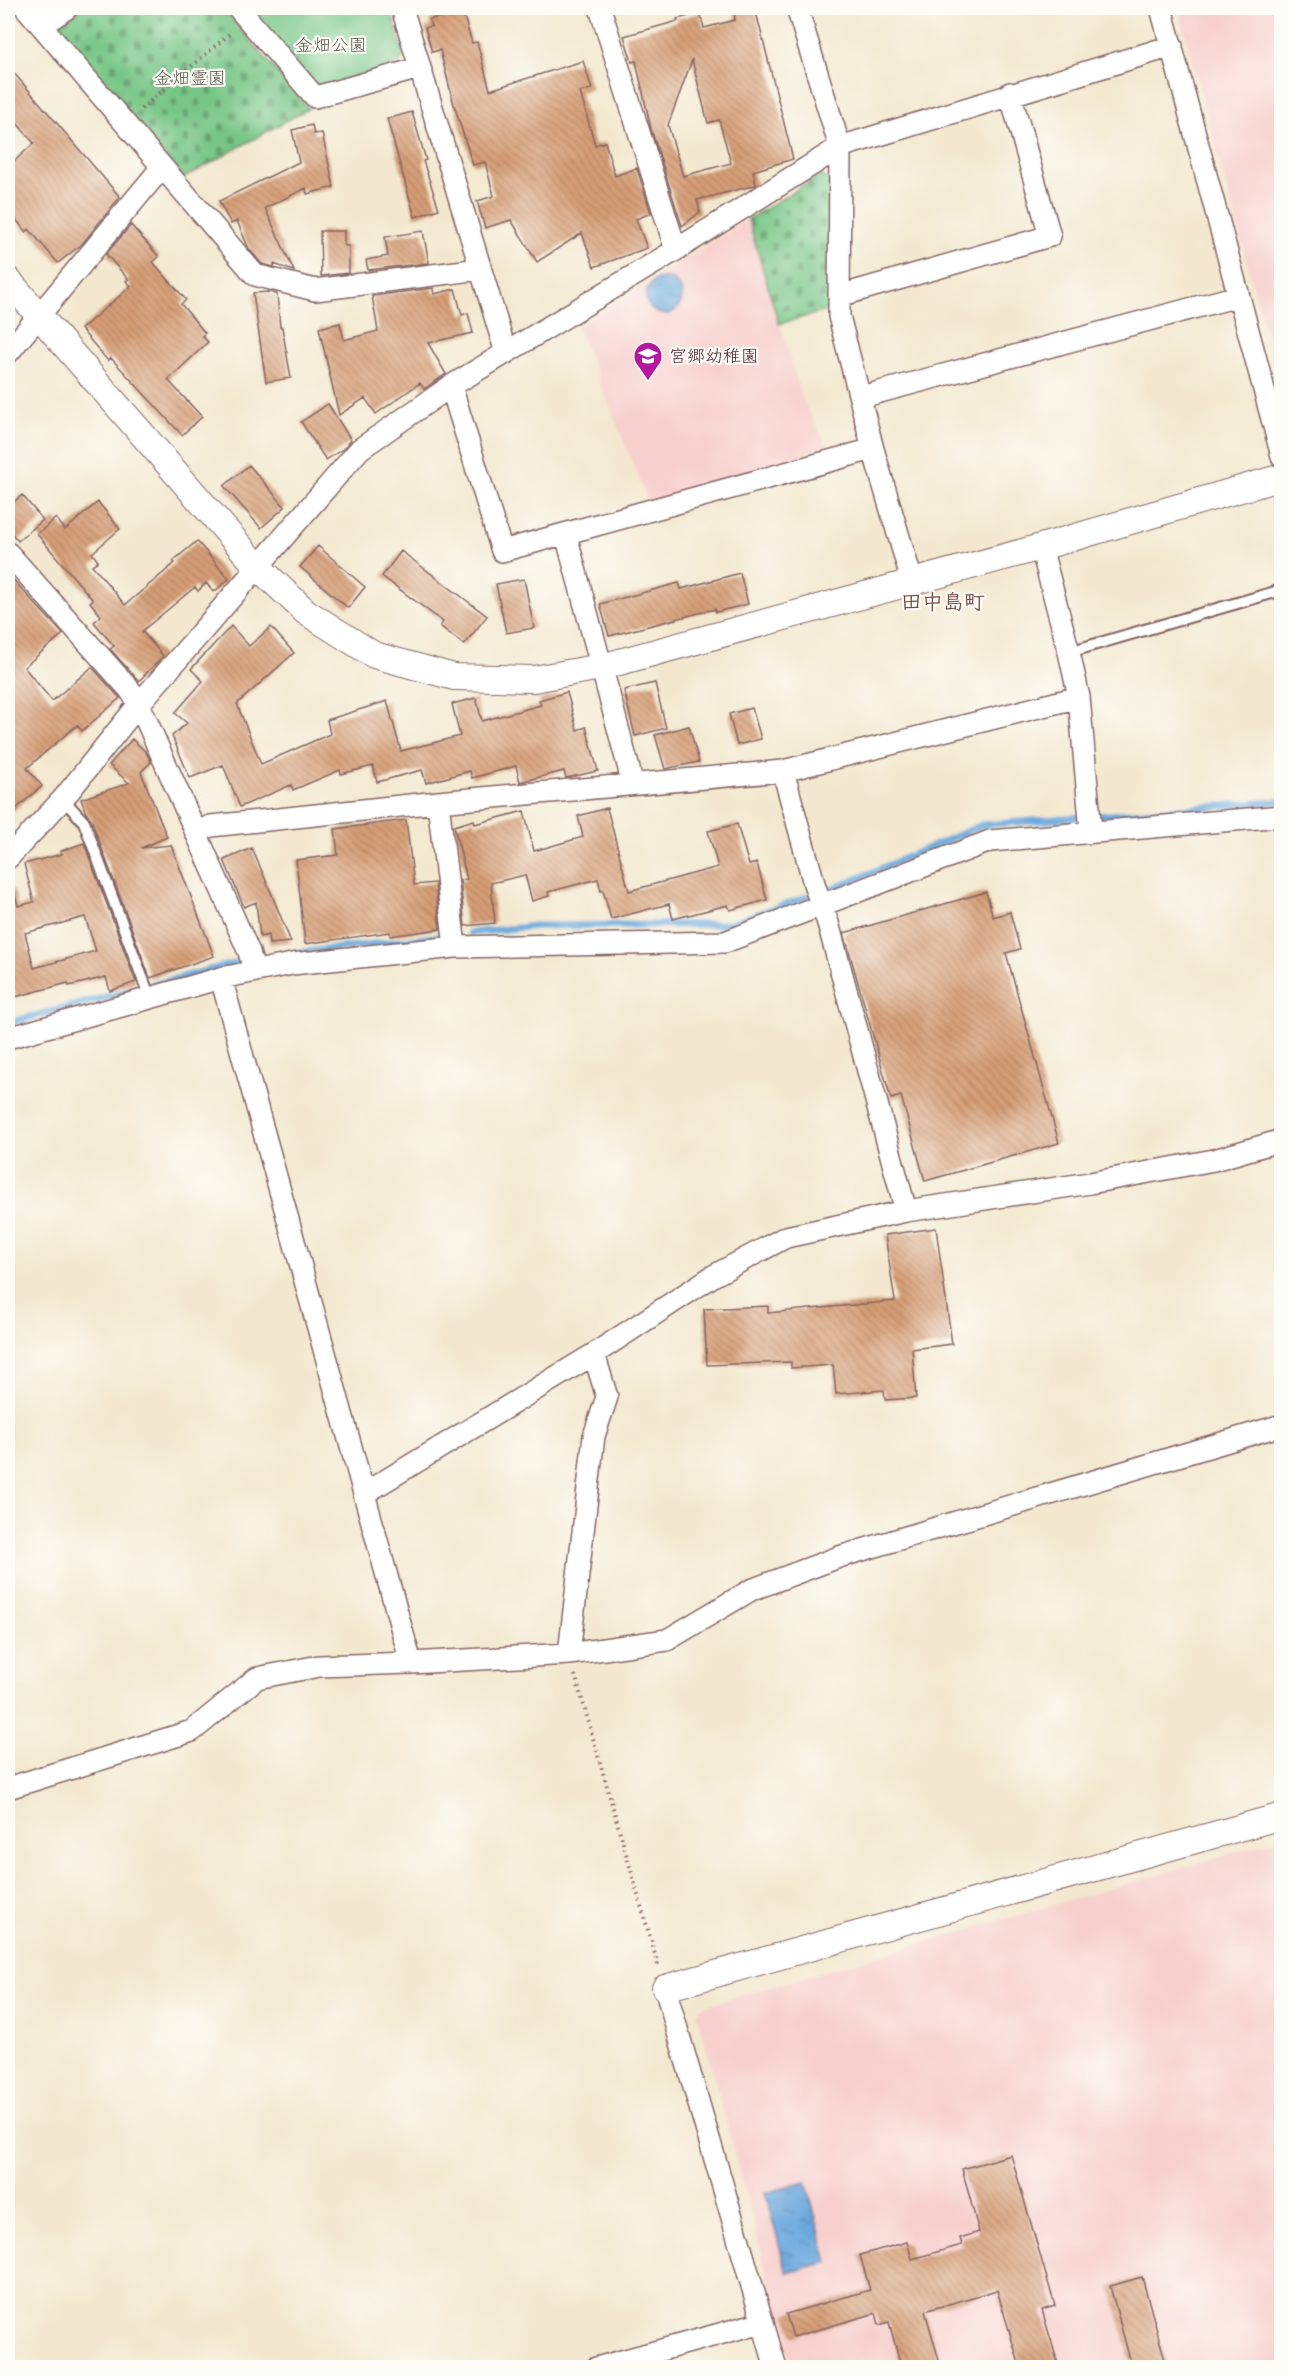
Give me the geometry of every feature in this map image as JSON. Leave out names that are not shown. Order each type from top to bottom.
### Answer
[{"type":"street","points":[[26,8],[255,275],[315,290],[480,269]]},
{"type":"street","points":[[42,25],[67,8]]},
{"type":"street","points":[[402,8],[506,353]]},
{"type":"street","points":[[600,8],[676,250]]},
{"type":"street","points":[[797,8],[840,147],[839,316],[873,449],[912,581]]},
{"type":"street","points":[[1161,8],[1281,456]]},
{"type":"street","points":[[243,13],[315,97],[420,68]]},
{"type":"street","points":[[8,858],[63,799],[139,704],[360,449],[452,386],[840,147],[1010,93],[1172,46]]},
{"type":"street","points":[[838,296],[1050,236],[1010,93]]},
{"type":"street","points":[[8,353],[162,167]]},
{"type":"street","points":[[8,280],[257,566],[306,612],[374,655],[454,677],[534,680],[601,667],[1041,547],[1281,477]]},
{"type":"street","points":[[861,397],[1238,296]]},
{"type":"street","points":[[452,386],[502,551],[873,449]]},
{"type":"street","points":[[566,535],[631,784]]},
{"type":"street","points":[[1041,547],[1079,697],[1091,831]]},
{"type":"street","points":[[8,554],[130,690],[139,704],[255,970]]},
{"type":"street","points":[[196,832],[212,826],[438,802],[783,771],[1079,697]]},
{"type":"street","points":[[783,771],[828,923],[906,1210]]},
{"type":"street","points":[[438,802],[455,947]]},
{"type":"street","points":[[8,1038],[221,978],[255,970],[333,959],[455,947],[725,942],[990,841],[1281,816]]},
{"type":"street","points":[[221,978],[411,1664]]},
{"type":"street","points":[[365,1492],[594,1354],[713,1276],[786,1237],[906,1210],[1090,1183],[1214,1160],[1281,1140]]},
{"type":"street","points":[[569,1654],[594,1436],[607,1397],[594,1354]]},
{"type":"street","points":[[8,1788],[192,1731],[257,1678],[319,1665],[411,1664],[569,1654],[668,1640],[751,1590],[839,1557],[1281,1425]]},
{"type":"street","points":[[776,2367],[665,1988],[1281,1816]]},
{"type":"street","points":[[596,2367],[763,2322]]},
{"type":"lane","points":[[1069,652],[1281,590]]},
{"type":"lane","points":[[63,799],[84,822],[150,998]]},
{"type":"path","points":[[125,123],[243,13]]},
{"type":"path","points":[[569,1654],[665,1988]]},
{"type":"shaded area","points":[[1178,8],[1281,8],[1281,389]]},
{"type":"shaded area","points":[[748,219],[803,401],[831,453],[649,504],[577,326]]},
{"type":"shaded area","points":[[1281,1839],[1281,2367],[792,2367],[697,2014],[701,2007]]},
{"type":"green space","name":"金畑霊園","points":[[82,8],[222,8],[309,108],[184,178],[62,38],[58,25]]},
{"type":"green space","name":"金畑公園","points":[[250,8],[390,8],[404,54],[400,63],[326,86],[314,85]]},
{"type":"green space","points":[[820,175],[833,181],[833,309],[779,324],[748,219]]},
{"type":"water","points":[[664,278],[677,283],[682,296],[677,309],[664,314],[651,309],[646,296],[651,283]]},
{"type":"water","points":[[806,2182],[828,2262],[787,2273],[765,2193]]},
{"type":"building","points":[[734,8],[755,8],[793,159],[753,171],[756,185],[697,200],[700,212],[682,226],[651,129],[636,61],[632,62],[624,36],[700,13],[704,28],[735,20]],"holes":[[[692,60],[708,123],[719,120],[731,163],[683,176],[668,125]]]},
{"type":"building","points":[[462,10],[472,43],[477,42],[490,90],[583,61],[592,89],[580,92],[595,145],[605,142],[615,176],[637,168],[651,213],[636,219],[647,248],[594,267],[582,233],[537,262],[511,220],[485,228],[477,201],[494,196],[485,162],[473,165],[440,50],[432,52],[425,28],[431,26],[429,20]]},
{"type":"building","points":[[8,66],[120,197],[82,244],[58,263],[29,229],[26,232],[8,209],[8,167],[34,143],[8,113]]},
{"type":"building","points":[[412,112],[426,160],[423,161],[439,209],[415,217],[387,119]]},
{"type":"building","points":[[312,125],[314,134],[322,133],[334,187],[307,194],[306,188],[265,208],[294,271],[274,264],[274,267],[262,264],[249,249],[237,221],[231,224],[219,201],[299,162],[292,130]]},
{"type":"building","points":[[131,225],[159,257],[153,262],[186,300],[181,304],[205,333],[202,336],[208,342],[168,380],[202,417],[182,435],[111,358],[108,361],[81,329],[131,286],[126,281],[128,279],[106,254]]},
{"type":"building","points":[[320,231],[344,231],[344,246],[349,246],[349,273],[321,276]]},
{"type":"building","points":[[423,231],[429,263],[368,270],[366,260],[388,256],[385,237]]},
{"type":"building","points":[[433,288],[434,294],[455,289],[462,315],[468,313],[473,333],[428,343],[446,374],[424,389],[420,383],[376,414],[365,398],[339,415],[319,328],[340,323],[344,340],[378,331],[372,296]]},
{"type":"building","points":[[253,293],[277,294],[280,327],[282,327],[291,378],[266,382]]},
{"type":"building","points":[[328,404],[351,440],[344,448],[326,460],[301,422]]},
{"type":"building","points":[[249,465],[285,507],[261,528],[224,486]]},
{"type":"building","points":[[22,495],[43,520],[18,541],[8,529],[8,507]]},
{"type":"building","points":[[98,502],[120,529],[92,553],[98,561],[92,565],[125,605],[175,563],[173,561],[197,541],[229,579],[214,592],[206,583],[198,591],[195,587],[142,631],[163,656],[139,681],[110,649],[114,646],[94,622],[101,616],[90,602],[93,600],[37,534],[56,518],[65,530]]},
{"type":"building","points":[[318,546],[365,587],[348,608],[300,567]]},
{"type":"building","points":[[401,551],[487,616],[464,645],[440,626],[443,622],[382,576]]},
{"type":"building","points":[[740,573],[748,604],[716,612],[715,609],[609,636],[600,604],[679,583],[681,589]]},
{"type":"building","points":[[8,574],[63,634],[24,667],[52,701],[92,667],[120,698],[82,731],[77,725],[27,768],[42,786],[8,816]]},
{"type":"building","points":[[524,579],[534,628],[506,633],[496,584]]},
{"type":"building","points":[[231,626],[249,646],[271,627],[294,653],[237,704],[261,764],[330,734],[327,720],[387,701],[401,751],[460,736],[452,704],[476,698],[482,721],[541,705],[539,700],[567,692],[577,730],[586,727],[598,771],[566,778],[564,771],[520,782],[516,766],[472,778],[470,771],[426,783],[422,770],[377,782],[373,766],[341,774],[340,770],[293,790],[291,785],[240,807],[223,765],[190,778],[172,736],[187,723],[175,713],[203,681],[191,669]]},
{"type":"building","points":[[655,683],[666,728],[635,736],[624,690]]},
{"type":"building","points":[[752,708],[761,739],[737,745],[729,714]]},
{"type":"building","points":[[689,726],[699,762],[665,769],[655,735]]},
{"type":"building","points":[[132,739],[146,752],[151,762],[141,772],[167,837],[141,848],[171,845],[214,956],[150,978],[91,819],[81,799],[129,783],[109,765]]},
{"type":"building","points":[[607,808],[629,891],[718,867],[708,831],[737,824],[749,865],[757,863],[767,900],[730,910],[728,905],[673,919],[669,904],[611,919],[598,879],[548,892],[549,896],[532,901],[525,875],[491,883],[495,923],[465,926],[460,880],[467,879],[454,826],[474,820],[475,824],[524,811],[534,851],[583,837],[578,816]]},
{"type":"building","points":[[406,820],[414,885],[435,883],[440,929],[390,936],[390,932],[305,944],[296,860],[338,855],[335,829]]},
{"type":"building","points":[[84,843],[136,982],[110,991],[106,977],[69,986],[68,983],[15,997],[8,969],[8,891],[14,890],[18,906],[34,902],[24,864],[62,854],[61,851]],"holes":[[[85,917],[96,951],[34,968],[25,933]]]},
{"type":"building","points":[[252,848],[291,942],[269,944],[268,935],[260,937],[256,902],[244,907],[224,860]]},
{"type":"building","points":[[986,892],[993,917],[1010,912],[1020,949],[1006,953],[1059,1143],[925,1181],[901,1096],[891,1099],[844,933]]},
{"type":"building","points":[[936,1228],[952,1344],[912,1349],[916,1398],[885,1400],[884,1390],[836,1394],[833,1365],[791,1368],[791,1362],[707,1365],[704,1309],[768,1306],[768,1313],[895,1301],[885,1235]]},
{"type":"building","points":[[1011,2155],[1055,2306],[1042,2310],[1059,2367],[1020,2367],[997,2290],[925,2311],[941,2367],[901,2367],[889,2322],[879,2325],[876,2313],[793,2337],[786,2314],[870,2290],[860,2255],[907,2242],[912,2259],[962,2245],[960,2238],[979,2232],[962,2169]]},
{"type":"building","points":[[1142,2277],[1167,2367],[1132,2367],[1110,2286]]},
{"type":"waterway","points":[[470,933],[535,926],[729,924],[848,883],[982,825],[1282,801]]},
{"type":"waterway","points":[[289,954],[443,936]]},
{"type":"waterway","points":[[8,1023],[237,963]]},
{"type":"place","name":"宮郷幼稚園","points":[[648,382]]},
{"type":"district","name":"田中島町","points":[[943,602]]}]
